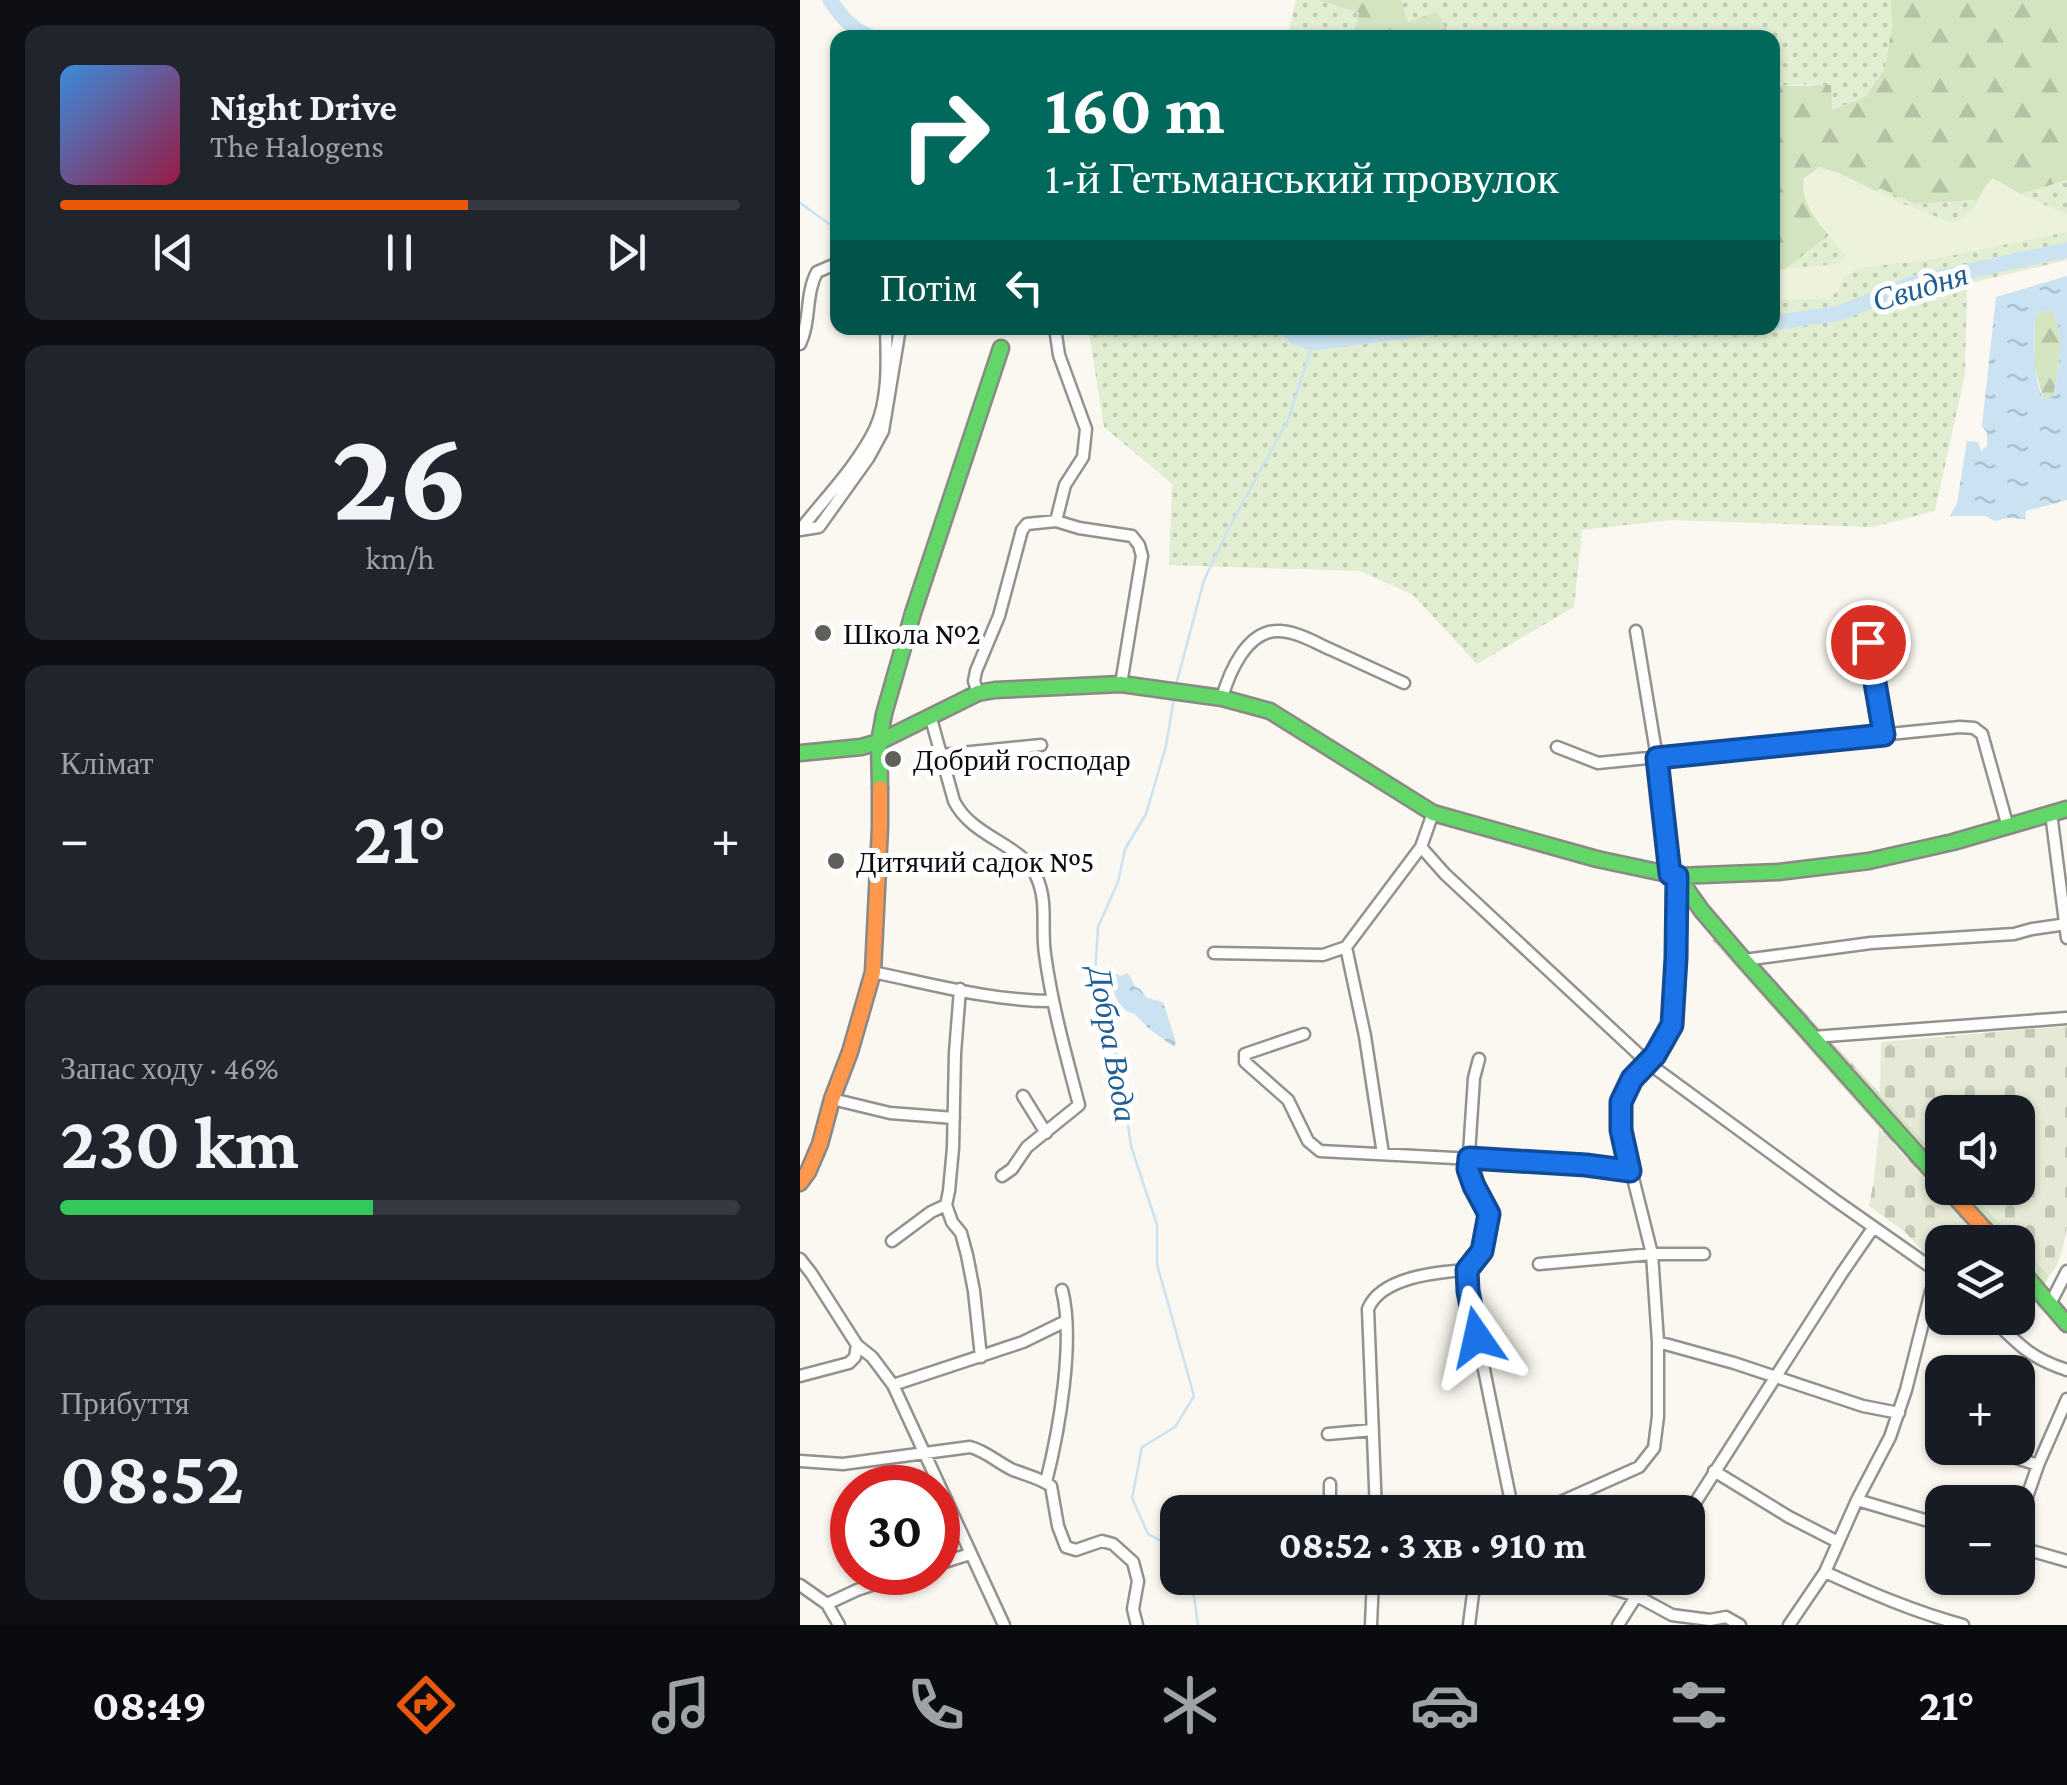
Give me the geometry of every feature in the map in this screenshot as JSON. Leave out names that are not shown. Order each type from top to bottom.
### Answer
[{"type":"street","points":[[800,344],[811,300],[810,284],[816,272],[830,266]]},
{"type":"street","points":[[886,335],[887,395],[876,428],[800,530],[819,527],[883,431],[899,335]]},
{"type":"street","points":[[1056,335],[1068,384],[1086,430],[1084,456],[1064,485],[1056,521]]},
{"type":"street","points":[[800,1183],[820,1144],[873,972],[880,827],[879,742],[884,714],[1002,348]]},
{"type":"street","points":[[978,693],[976,671],[999,616],[1022,530],[1027,524],[1056,521],[1132,536],[1139,545],[1142,556],[1122,684]]},
{"type":"street","points":[[1862,611],[1884,735]]},
{"type":"street","points":[[1222,698],[1228,676],[1246,648],[1273,631],[1296,634],[1404,682]]},
{"type":"street","points":[[1576,1495],[1639,1467],[1654,1448],[1658,1416],[1652,1254],[1621,1130],[1621,1102],[1632,1079],[1655,1055],[1672,1025],[1676,958],[1674,875],[1636,631]]},
{"type":"street","points":[[800,753],[879,742],[978,693],[1122,684],[1222,698],[1270,711],[1433,813],[1524,840],[1674,875],[1778,872],[1869,861],[2067,809]]},
{"type":"street","points":[[930,715],[958,810],[974,827],[1026,860],[1037,876],[1044,904],[1043,942],[1052,1001],[1079,1106],[1027,1146],[1012,1169],[1002,1176]]},
{"type":"street","points":[[1557,746],[1598,763],[1974,728],[1982,734],[2008,827]]},
{"type":"street","points":[[941,755],[1041,745]]},
{"type":"street","points":[[1214,953],[1323,955],[1346,947],[1421,847],[1433,813]]},
{"type":"street","points":[[2051,813],[2067,938]]},
{"type":"street","points":[[1421,847],[1444,874],[1648,1063],[1925,1266]]},
{"type":"street","points":[[1674,875],[1744,960],[1925,1162]]},
{"type":"street","points":[[1744,960],[1872,944],[2014,934],[2066,924]]},
{"type":"street","points":[[1346,947],[1365,1036],[1383,1154]]},
{"type":"street","points":[[873,972],[1032,1001],[1052,1001]]},
{"type":"street","points":[[960,989],[950,1191],[946,1205],[967,1255],[980,1358]]},
{"type":"street","points":[[1813,1036],[2067,1018]]},
{"type":"street","points":[[1304,1034],[1244,1054],[1245,1062],[1288,1100],[1314,1148],[1329,1153],[1469,1158],[1630,1171]]},
{"type":"street","points":[[1479,1059],[1474,1078],[1468,1169],[1489,1214],[1482,1251],[1467,1270],[1468,1291],[1510,1495]]},
{"type":"street","points":[[1023,1096],[1046,1133]]},
{"type":"street","points":[[832,1099],[890,1113],[954,1118]]},
{"type":"street","points":[[892,1240],[946,1205]]},
{"type":"street","points":[[1963,1205],[1981,1225]]},
{"type":"street","points":[[1699,1495],[1873,1228]]},
{"type":"street","points":[[1539,1264],[1652,1254],[1704,1254]]},
{"type":"street","points":[[800,1259],[857,1345],[893,1384],[1004,1625]]},
{"type":"street","points":[[1374,1495],[1368,1308],[1380,1292],[1396,1284],[1436,1272],[1467,1270]]},
{"type":"street","points":[[2050,1304],[2067,1271]]},
{"type":"street","points":[[1046,1482],[1059,1417],[1066,1321],[1062,1290]]},
{"type":"street","points":[[2035,1294],[2050,1304],[2067,1324]]},
{"type":"street","points":[[1789,1625],[1825,1572],[1899,1413],[1925,1314]]},
{"type":"street","points":[[893,1384],[980,1358],[1066,1321]]},
{"type":"street","points":[[2009,1335],[2025,1351],[2067,1370]]},
{"type":"street","points":[[1658,1342],[1863,1406],[1899,1413]]},
{"type":"street","points":[[800,1376],[850,1363],[857,1345]]},
{"type":"street","points":[[2031,1485],[2067,1399]]},
{"type":"street","points":[[1328,1434],[1372,1430]]},
{"type":"street","points":[[800,1462],[844,1464],[970,1447],[1046,1482],[1051,1486],[1066,1548],[1076,1550],[1102,1541],[1113,1544],[1133,1562],[1138,1582],[1133,1609],[1137,1625]]},
{"type":"street","points":[[1714,1471],[1838,1542]]},
{"type":"street","points":[[1330,1484],[1330,1495]]},
{"type":"street","points":[[1858,1500],[1925,1520]]},
{"type":"street","points":[[2035,1552],[2067,1561]]},
{"type":"street","points":[[960,1557],[970,1554]]},
{"type":"street","points":[[1825,1572],[1894,1603],[1963,1625]]},
{"type":"street","points":[[800,1585],[827,1604],[839,1625]]},
{"type":"street","points":[[827,1604],[846,1595]]},
{"type":"street","points":[[1371,1625],[1372,1595]]},
{"type":"street","points":[[1469,1625],[1473,1595]]},
{"type":"street","points":[[1633,1595],[1672,1615],[1726,1618],[1740,1625]]},
{"type":"street","points":[[1618,1625],[1636,1596]]},
{"type":"green space","points":[[1296,0],[1318,0],[1359,13],[1355,30],[1289,30]]},
{"type":"green space","points":[[1318,0],[1401,0],[1408,22],[1437,12],[1446,30],[1355,30],[1359,13]]},
{"type":"green space","points":[[1401,0],[1891,0],[1892,26],[1885,68],[1865,97],[1832,110],[1813,84],[1780,86],[1780,30],[1446,30],[1437,13],[1408,22]]},
{"type":"green space","points":[[1891,0],[2067,0],[2067,180],[2007,198],[1916,204],[1880,188],[1839,227],[1780,273],[1780,86],[1831,85],[1832,110],[1865,97],[1885,68],[1892,26]]},
{"type":"green space","points":[[1820,167],[1953,223],[1974,208],[1993,178],[2067,214],[2067,232],[1934,259],[1859,268],[1843,278],[1839,290],[1829,299],[1780,300],[1780,269],[1837,264],[1846,256],[1810,209],[1805,199],[1804,178]]},
{"type":"green space","points":[[2067,180],[2067,260],[1967,284],[1965,374],[1935,511],[1872,527],[1671,520],[1582,530],[1574,607],[1477,664],[1413,595],[1360,571],[1169,565],[1172,484],[1104,427],[1089,335],[1780,335],[1780,273],[1839,227],[1880,187],[1916,204],[2007,198]]},
{"type":"green space","points":[[2051,311],[2059,329],[2060,352],[2053,396],[2043,399],[2034,364],[2035,319],[2041,312]]},
{"type":"green space","points":[[1737,939],[1925,1143],[1925,1179],[1712,940]]},
{"type":"green space","points":[[2067,1026],[2067,1225],[2060,1258],[2049,1276],[2035,1261],[2035,1225],[2001,1225],[1983,1205],[2035,1205],[2035,1095],[1925,1095],[1925,1143],[1880,1094],[1881,1042]]},
{"type":"green space","points":[[1879,1129],[1925,1180],[1925,1205],[1948,1205],[1966,1225],[1925,1225],[1925,1253],[1905,1232],[1869,1206]]},
{"type":"green space","points":[[1948,1205],[1983,1205],[2001,1225],[1966,1225]]},
{"type":"green space","points":[[2035,1261],[2049,1276],[2041,1290],[2051,1312],[2045,1314],[2035,1303]]},
{"type":"water","points":[[2067,276],[2067,500],[2026,511],[2025,519],[1994,521],[1986,516],[1950,516],[1957,503],[1967,441],[1978,442],[1981,451],[1987,446],[1987,432],[1982,426],[1996,297]],"holes":[[[2051,311],[2060,340],[2057,375],[2053,396],[2043,399],[2035,369],[2035,319],[2041,312]]]},
{"type":"water","points":[[1127,973],[1147,998],[1163,1002],[1176,1042],[1174,1047],[1119,1004],[1109,981],[1116,974]]},
{"type":"waterway","name":"Свидня","points":[[830,0],[859,30]]},
{"type":"waterway","points":[[800,203],[830,224]]},
{"type":"waterway","name":"Свидня","points":[[1780,322],[1840,313],[1917,282],[2067,250]]},
{"type":"waterway","points":[[891,335],[891,340]]},
{"type":"waterway","name":"Свидня","points":[[1293,335],[1313,343],[1375,335]]},
{"type":"waterway","name":"Добра Вода","points":[[1176,685],[1204,580],[1288,420],[1313,343]]},
{"type":"waterway","name":"Добра Вода","points":[[1160,1540],[1148,1534],[1132,1498],[1142,1447],[1175,1427],[1194,1396],[1157,1264],[1157,1225],[1131,1146],[1120,1070],[1095,976],[1098,927],[1118,882],[1125,849],[1146,814],[1166,746],[1174,698]]},
{"type":"waterway","name":"Добра Вода","points":[[1194,1595],[1198,1625]]},
{"type":"traffic: fast","points":[[880,788],[879,742],[884,714],[913,613],[1001,348]]},
{"type":"traffic: fast","points":[[800,753],[879,742],[978,693],[995,690],[1121,684],[1222,698],[1270,711],[1433,813],[1597,859],[1677,876],[1778,872],[1869,861],[2067,809]]},
{"type":"traffic: fast","points":[[1677,876],[1744,960],[1925,1163]]},
{"type":"traffic: fast","points":[[2035,1287],[2067,1324]]},
{"type":"traffic: slow","points":[[800,1183],[820,1144],[873,972],[880,788]]},
{"type":"traffic: slow","points":[[1962,1205],[1981,1225]]},
{"type":"place","name":"Школа №2","points":[[823,633]]},
{"type":"place","name":"Добрий господар","points":[[893,759]]},
{"type":"place","name":"Дитячий садок №5","points":[[836,861]]},
{"type":"route","points":[[1477,1337],[1467,1270],[1482,1251],[1489,1214],[1474,1186],[1469,1158],[1630,1171],[1621,1130],[1621,1102],[1632,1079],[1655,1055],[1672,1025],[1677,876],[1670,874],[1657,758],[1884,735],[1868,642]]}]
